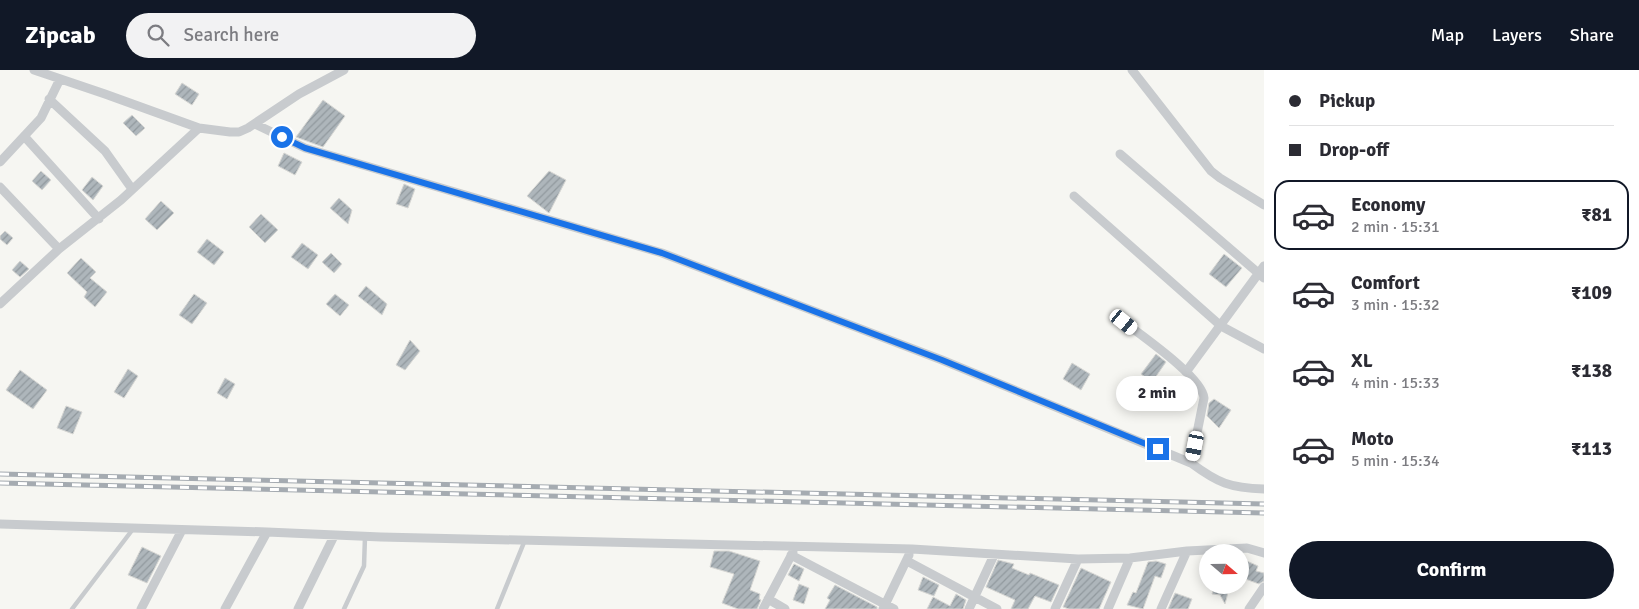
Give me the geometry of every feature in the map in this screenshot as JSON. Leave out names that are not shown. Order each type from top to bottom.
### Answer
[{"type":"street","points":[[34,70],[199,128],[230,132],[239,132],[256,124],[299,94],[344,70]]},
{"type":"street","points":[[1132,70],[1211,171],[1264,205]]},
{"type":"street","points":[[0,162],[41,118],[60,79]]},
{"type":"street","points":[[49,99],[105,151],[132,189]]},
{"type":"street","points":[[256,124],[305,148],[662,253],[942,360],[1191,463],[1212,478],[1225,484],[1264,489]]},
{"type":"street","points":[[0,304],[60,249],[99,219],[199,128]]},
{"type":"street","points":[[24,136],[99,219]]},
{"type":"street","points":[[1120,154],[1261,276]]},
{"type":"street","points":[[0,187],[60,249]]},
{"type":"street","points":[[1074,196],[1221,326],[1264,349]]},
{"type":"street","points":[[1186,372],[1261,276],[1264,266]]},
{"type":"street","points":[[1124,322],[1186,372],[1204,392],[1191,463]]},
{"type":"street","points":[[0,524],[267,532],[365,537],[796,546],[1078,559],[1130,558],[1187,551],[1247,548],[1264,553]]},
{"type":"street","points":[[140,609],[182,530]]},
{"type":"street","points":[[225,609],[267,532]]},
{"type":"street","points":[[298,609],[334,536]]},
{"type":"street","points":[[763,609],[796,546]]},
{"type":"street","points":[[884,607],[912,550]]},
{"type":"street","points":[[1161,609],[1187,551]]},
{"type":"street","points":[[791,555],[884,607],[894,609]]},
{"type":"street","points":[[969,609],[994,555]]},
{"type":"street","points":[[1108,609],[1130,558]]},
{"type":"street","points":[[1055,609],[1078,559]]},
{"type":"street","points":[[906,561],[997,609]]},
{"type":"street","points":[[1249,609],[1264,587]]},
{"type":"street","points":[[768,599],[785,609]]},
{"type":"lane","points":[[72,609],[133,528]]},
{"type":"lane","points":[[344,609],[364,566],[365,537]]},
{"type":"lane","points":[[497,609],[525,540]]},
{"type":"building","points":[[182,83],[199,94],[192,105],[175,94]]},
{"type":"building","points":[[323,100],[345,116],[323,147],[296,137]]},
{"type":"building","points":[[132,115],[145,128],[136,136],[123,123]]},
{"type":"building","points":[[284,153],[302,162],[295,175],[278,166]]},
{"type":"building","points":[[41,171],[51,180],[42,190],[32,181]]},
{"type":"building","points":[[549,171],[566,180],[549,213],[527,196]]},
{"type":"building","points":[[92,177],[103,186],[93,200],[82,190]]},
{"type":"building","points":[[404,184],[415,189],[408,208],[396,204]]},
{"type":"building","points":[[339,198],[352,210],[348,224],[330,208]]},
{"type":"building","points":[[161,201],[174,213],[157,230],[145,219]]},
{"type":"building","points":[[261,214],[278,230],[265,243],[249,227]]},
{"type":"building","points":[[5,231],[13,238],[7,245],[0,239],[0,236]]},
{"type":"building","points":[[207,239],[224,252],[214,265],[197,252]]},
{"type":"building","points":[[302,243],[318,255],[308,269],[291,257]]},
{"type":"building","points":[[331,253],[342,264],[334,273],[322,262]]},
{"type":"building","points":[[1224,254],[1242,268],[1226,287],[1209,274]]},
{"type":"building","points":[[81,258],[96,272],[90,278],[107,292],[95,307],[84,297],[87,292],[67,273]]},
{"type":"building","points":[[20,261],[29,269],[20,277],[12,270]]},
{"type":"building","points":[[366,286],[387,304],[382,315],[358,296]]},
{"type":"building","points":[[194,294],[207,303],[192,324],[179,315]]},
{"type":"building","points":[[335,294],[349,305],[340,316],[326,304]]},
{"type":"building","points":[[410,340],[420,351],[405,370],[396,365]]},
{"type":"building","points":[[1156,354],[1166,362],[1152,382],[1141,374]]},
{"type":"building","points":[[1072,363],[1090,374],[1081,390],[1063,379]]},
{"type":"building","points":[[128,369],[138,376],[124,398],[114,392]]},
{"type":"building","points":[[20,370],[47,390],[33,409],[6,390]]},
{"type":"building","points":[[225,378],[235,384],[227,399],[217,393]]},
{"type":"building","points":[[1214,399],[1231,410],[1219,428],[1207,416],[1209,403]]},
{"type":"building","points":[[66,406],[82,412],[73,434],[57,428]]},
{"type":"building","points":[[142,547],[161,556],[147,583],[128,575]]},
{"type":"building","points":[[714,551],[729,551],[760,561],[750,590],[760,594],[759,599],[761,600],[757,609],[738,609],[722,603],[734,574],[710,567]]},
{"type":"building","points":[[998,560],[1014,564],[1012,568],[1059,585],[1051,602],[1035,596],[1028,609],[1011,609],[1015,600],[986,587]]},
{"type":"building","points":[[1156,561],[1166,564],[1161,578],[1155,576],[1143,609],[1127,605],[1133,592],[1136,593],[1148,562]]},
{"type":"building","points":[[1249,562],[1258,566],[1256,571],[1264,573],[1264,581],[1259,584],[1249,580]]},
{"type":"building","points":[[794,564],[804,569],[799,581],[788,575]]},
{"type":"building","points":[[1081,568],[1111,582],[1099,609],[1069,609],[1063,607]]},
{"type":"building","points":[[923,577],[939,585],[934,596],[918,590]]},
{"type":"building","points":[[799,584],[809,588],[804,604],[793,600]]},
{"type":"building","points":[[835,585],[877,607],[877,609],[825,609],[830,600],[827,598]]},
{"type":"building","points":[[1175,593],[1192,599],[1188,609],[1168,609]]},
{"type":"building","points":[[956,594],[966,600],[963,609],[927,609],[933,597],[950,606]]},
{"type":"building","points":[[1212,594],[1228,594],[1225,604],[1220,595]]},
{"type":"railway","points":[[0,474],[1264,504]]},
{"type":"railway","points":[[0,483],[1264,513]]},
{"type":"route","points":[[282,137],[305,148],[662,253],[942,360],[1158,449]]}]
